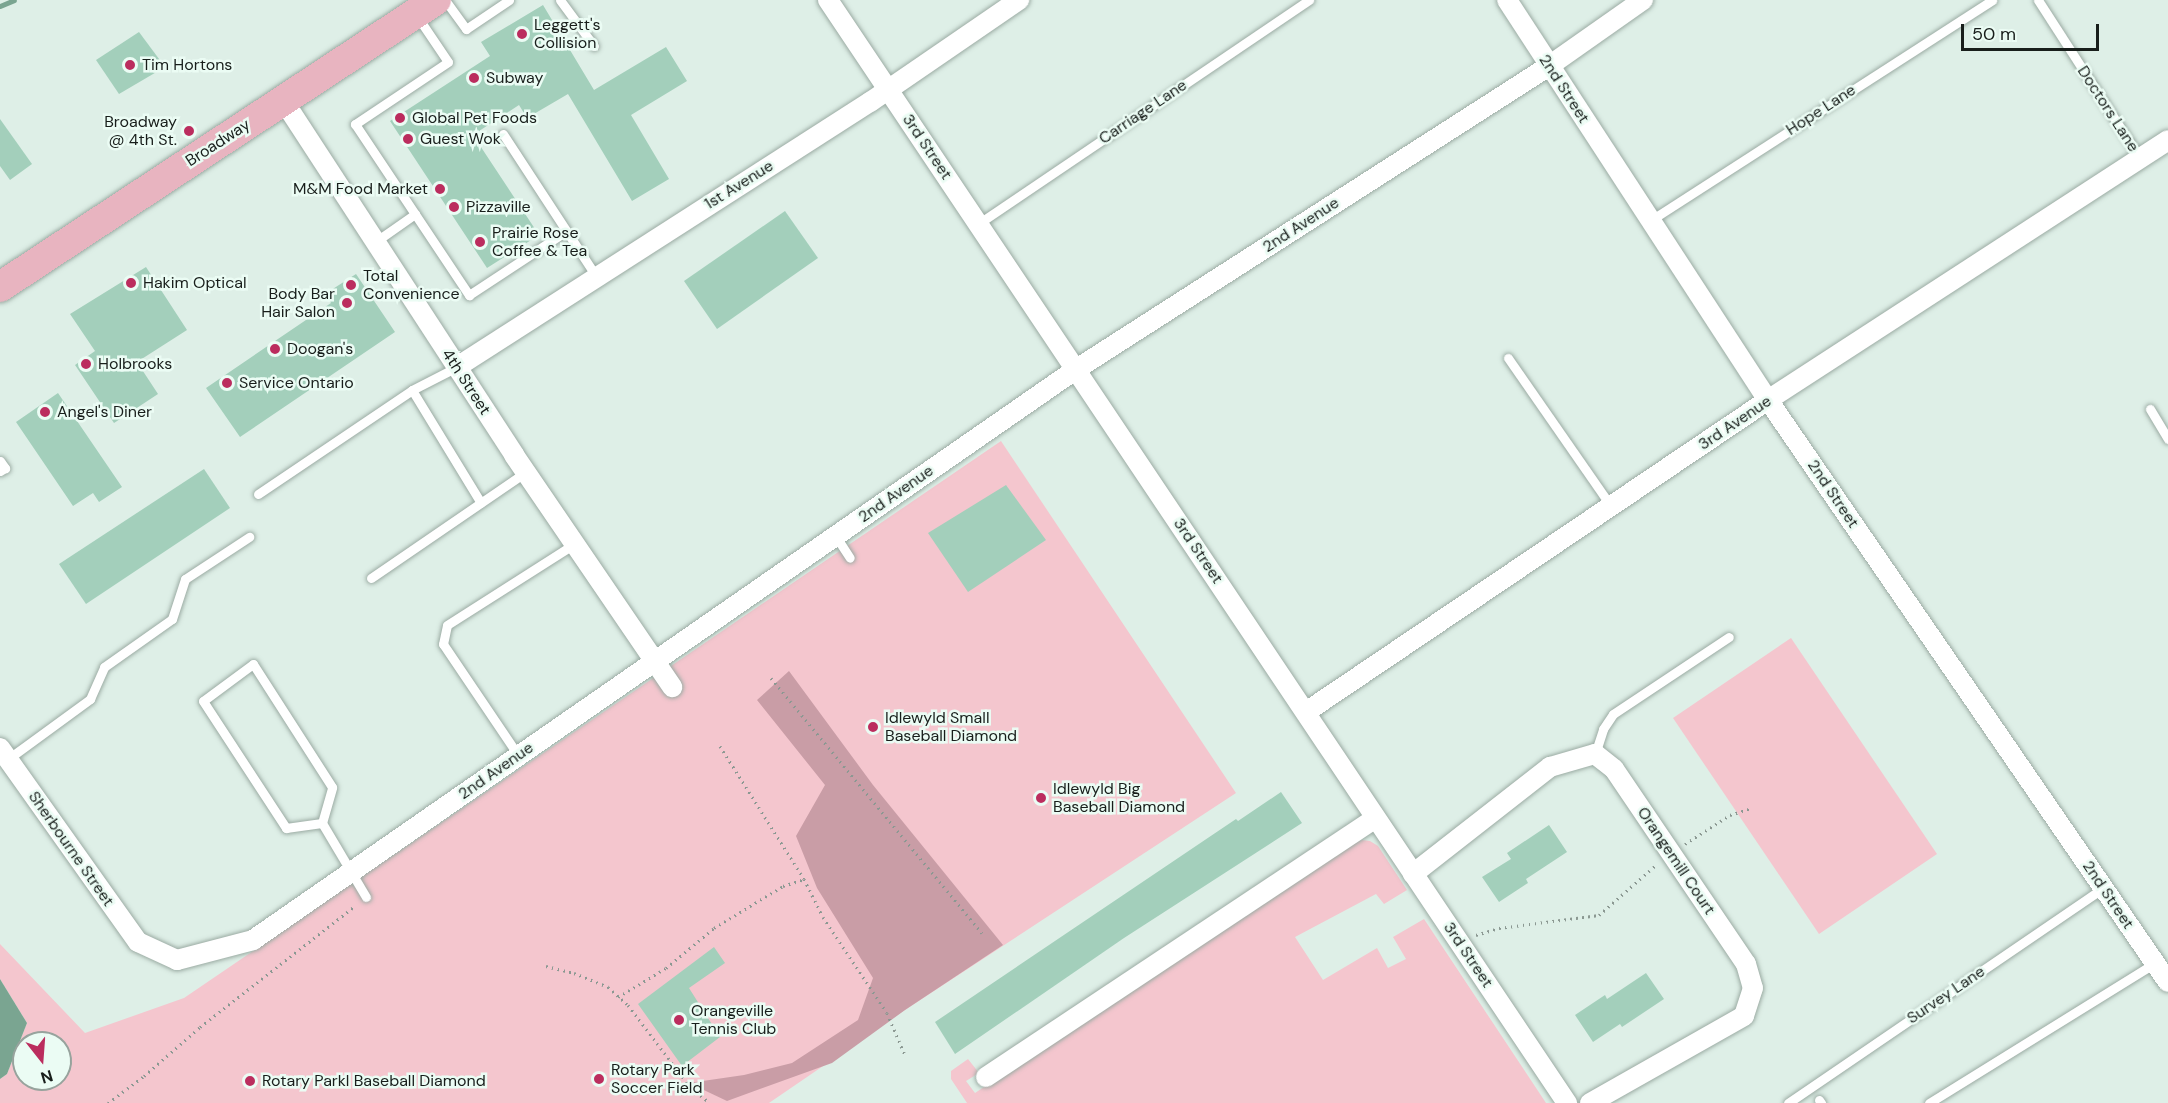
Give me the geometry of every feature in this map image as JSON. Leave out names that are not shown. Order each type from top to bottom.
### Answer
[{"type":"main road","name":"Broadway","points":[[0,287],[425,7]]},
{"type":"street","name":"3rd Street","points":[[828,0],[1567,1103]]},
{"type":"street","name":"1st Avenue","points":[[457,367],[889,89],[1019,0]]},
{"type":"street","name":"2nd Street","points":[[1507,0],[1768,400],[2168,982]]},
{"type":"street","name":"2nd Avenue","points":[[145,946],[177,960],[253,940],[1075,370],[1549,66],[1643,0]]},
{"type":"street","name":"4th Street","points":[[283,100],[526,472],[672,687]]},
{"type":"street","name":"3rd Avenue","points":[[1306,712],[1768,400],[2168,140]]},
{"type":"street","name":"Sherbourne Street","points":[[4,754],[138,942],[145,946]]},
{"type":"street","name":"Orangemill Court","points":[[1590,1103],[1744,1016],[1754,988],[1746,964],[1614,769],[1595,754]]},
{"type":"street","points":[[1413,874],[1550,767],[1595,754]]},
{"type":"street","points":[[986,1077],[1375,819]]},
{"type":"lane","points":[[445,0],[466,29],[509,0]]},
{"type":"lane","points":[[560,0],[594,46]]},
{"type":"lane","name":"Carriage Lane","points":[[978,224],[1309,0]]},
{"type":"lane","name":"Hope Lane","points":[[1651,220],[1992,0]]},
{"type":"lane","name":"Doctors Lane","points":[[2038,0],[2140,158]]},
{"type":"lane","points":[[425,7],[448,62],[355,124],[469,295],[566,231]]},
{"type":"lane","points":[[503,134],[596,276]]},
{"type":"lane","points":[[375,242],[415,214]]},
{"type":"lane","points":[[1508,358],[1611,506]]},
{"type":"lane","points":[[258,494],[412,390],[457,367]]},
{"type":"lane","points":[[412,390],[481,503]]},
{"type":"lane","points":[[2150,409],[2168,439]]},
{"type":"lane","points":[[0,461],[4,468],[0,471]]},
{"type":"lane","points":[[371,578],[526,472]]},
{"type":"lane","points":[[835,536],[850,558]]},
{"type":"lane","points":[[4,754],[90,699],[104,667],[172,619],[184,579],[249,537]]},
{"type":"lane","points":[[518,755],[443,644],[447,625],[574,544]]},
{"type":"lane","points":[[1595,754],[1603,729],[1613,714],[1729,637]]},
{"type":"lane","points":[[322,823],[286,828],[203,701],[254,664],[332,787],[322,823],[349,873],[366,897]]},
{"type":"lane","name":"Survey Lane","points":[[1788,1103],[2103,888]]},
{"type":"lane","points":[[1929,1103],[2155,963]]},
{"type":"path","points":[[771,678],[982,933]]},
{"type":"path","points":[[720,746],[804,879],[823,917],[887,1012],[905,1055]]},
{"type":"path","points":[[1460,944],[1499,928],[1599,915],[1671,853],[1730,815],[1752,808]]},
{"type":"path","points":[[618,997],[666,968],[714,928],[783,886],[804,879]]},
{"type":"path","points":[[108,1103],[144,1076],[200,1027],[366,897]]},
{"type":"path","points":[[546,966],[574,973],[608,987],[628,1005],[691,1088],[710,1103]]},
{"type":"shaded area","points":[[1001,441],[1236,793],[905,1010],[769,1103],[0,1103],[0,1079],[7,1074],[12,1061],[12,1091],[72,1091],[72,1031],[24,1031],[27,1023],[0,979],[0,944],[85,1033],[184,998]]},
{"type":"shaded area","points":[[1791,638],[1937,854],[1819,934],[1673,718]]},
{"type":"shaded area","points":[[789,671],[873,785],[1003,945],[905,1010],[832,1063],[727,1101],[689,1083],[744,1075],[792,1063],[858,1020],[873,978],[817,888],[796,836],[825,785],[757,700]]},
{"type":"shaded area","points":[[1362,840],[1370,841],[1378,846],[1407,890],[1384,904],[1376,894],[1295,937],[1323,980],[1377,948],[1388,968],[1406,959],[1393,937],[1424,919],[1546,1103],[967,1103],[951,1079],[951,1071],[968,1059],[979,1073],[966,1081],[975,1093],[1351,844]]},
{"type":"shaded area","points":[[0,979],[27,1023],[24,1031],[12,1031],[12,1061],[7,1074],[0,1079]]},
{"type":"building","points":[[543,5],[594,90],[666,47],[687,81],[631,115],[669,179],[632,201],[568,94],[527,118],[519,105],[473,135],[539,235],[487,268],[390,121],[490,56],[481,42]]},
{"type":"building","points":[[139,32],[165,67],[119,94],[96,60]]},
{"type":"building","points":[[0,119],[32,164],[10,180],[0,166]]},
{"type":"building","points":[[785,211],[818,258],[717,329],[684,281]]},
{"type":"building","points":[[146,267],[187,330],[137,362],[158,394],[114,423],[75,365],[95,351],[70,314]]},
{"type":"building","points":[[356,274],[395,332],[240,437],[206,388],[331,303],[325,294]]},
{"type":"building","points":[[58,393],[122,487],[99,502],[93,493],[73,506],[16,422]]},
{"type":"building","points":[[204,469],[230,508],[86,604],[59,564]]},
{"type":"building","points":[[1006,485],[1046,540],[968,592],[928,533]]},
{"type":"building","points":[[1281,792],[1302,823],[1124,938],[955,1054],[935,1022],[1236,819],[1238,821]]},
{"type":"building","points":[[1549,825],[1567,852],[1526,879],[1528,883],[1499,902],[1482,877],[1511,859],[1507,853]]},
{"type":"building","name":"Orangeville Tennis Club","points":[[714,947],[725,963],[689,988],[720,1037],[682,1066],[638,1004]]},
{"type":"building","points":[[1646,973],[1664,999],[1622,1027],[1620,1024],[1593,1042],[1575,1015],[1605,995],[1607,999]]},
{"type":"waterway","points":[[0,6],[14,0]]},
{"type":"place","name":"Leggett's Collision","points":[[522,34]]},
{"type":"place","name":"Tim Hortons","points":[[130,65]]},
{"type":"place","name":"Subway","points":[[474,78]]},
{"type":"place","name":"Global Pet Foods","points":[[400,118]]},
{"type":"place","name":"Broadway @ 4th St.","points":[[189,131]]},
{"type":"place","name":"Guest Wok","points":[[408,139]]},
{"type":"place","name":"M&M Food Market","points":[[440,189]]},
{"type":"place","name":"Pizzaville","points":[[454,207]]},
{"type":"place","name":"Prairie Rose Coffee & Tea","points":[[480,242]]},
{"type":"place","name":"Hakim Optical","points":[[131,283]]},
{"type":"place","name":"Total Convenience","points":[[351,285]]},
{"type":"place","name":"Body Bar Hair Salon","points":[[347,303]]},
{"type":"place","name":"Doogan's","points":[[275,349]]},
{"type":"place","name":"Holbrooks","points":[[86,364]]},
{"type":"place","name":"Service Ontario","points":[[227,383]]},
{"type":"place","name":"Angel's Diner","points":[[45,412]]},
{"type":"place","name":"Idlewyld Small Baseball Diamond","points":[[873,727]]},
{"type":"place","name":"Idlewyld Big Baseball Diamond","points":[[1041,798]]},
{"type":"place","name":"Orangeville Tennis Club","points":[[679,1020]]},
{"type":"place","name":"Rotary Park Soccer Field","points":[[599,1079]]},
{"type":"place","name":"Rotary Parkl Baseball Diamond","points":[[250,1081]]}]
